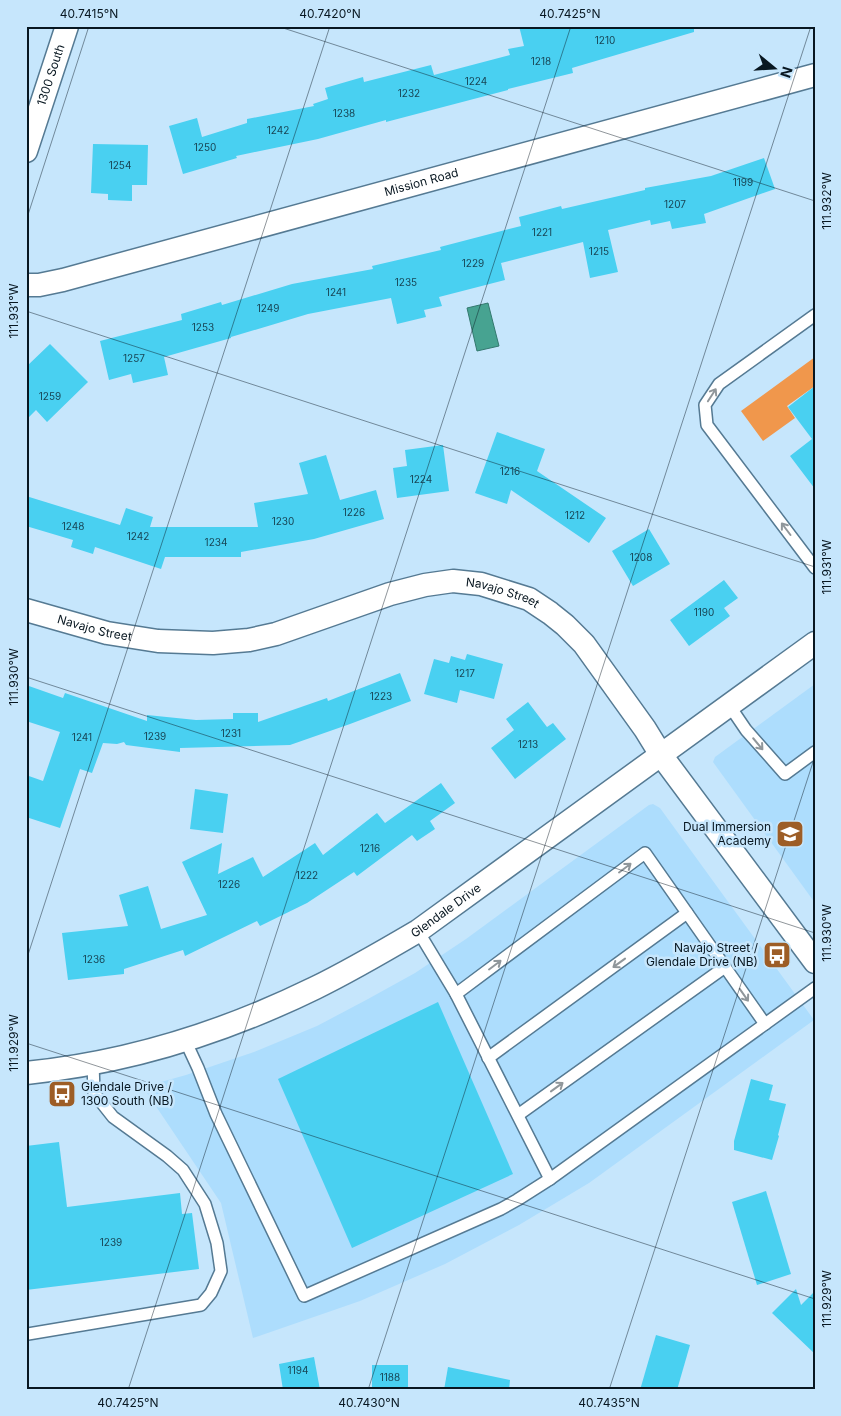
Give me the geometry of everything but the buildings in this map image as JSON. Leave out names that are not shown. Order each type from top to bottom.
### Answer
[{"type":"street","name":"1300 South","points":[[26,151],[67,26]]},
{"type":"street","name":"Mission Road","points":[[26,285],[39,285],[63,280],[815,75]]},
{"type":"street","name":"Navajo Street","points":[[26,610],[107,633],[158,640],[213,644],[249,640],[276,634],[390,594],[425,585],[453,581],[481,584],[529,599],[565,625],[584,644],[645,729],[661,755],[815,962]]},
{"type":"street","name":"Glendale Drive","points":[[26,1073],[59,1070],[142,1053],[253,1016],[316,988],[418,932],[815,643]]},
{"type":"lane","points":[[815,315],[719,384],[705,405],[707,424],[815,568]]},
{"type":"lane","points":[[729,705],[746,730],[785,774],[815,752]]},
{"type":"lane","points":[[456,994],[645,853],[765,1024]]},
{"type":"lane","points":[[488,1058],[687,913]]},
{"type":"lane","points":[[418,932],[456,994],[550,1179]]},
{"type":"lane","points":[[518,1116],[725,967]]},
{"type":"lane","points":[[185,1040],[216,1114],[304,1296],[501,1209],[517,1200],[550,1179],[815,988]]},
{"type":"lane","points":[[28,1334],[201,1305],[211,1294],[220,1271],[217,1243],[205,1204],[183,1170],[167,1156],[113,1117],[94,1093],[93,1063]]},
{"type":"shaded area","points":[[488,303],[499,346],[477,351],[467,308]]},
{"type":"shaded area","points":[[815,357],[815,386],[787,406],[795,418],[763,441],[741,411]]},
{"type":"shaded area","name":"Dual Immersion Academy","points":[[815,684],[815,903],[713,762],[715,757]]},
{"type":"shaded area","points":[[653,804],[660,808],[814,1020],[589,1183],[519,1225],[445,1264],[360,1301],[253,1338],[221,1203],[143,1087],[254,1052],[317,1026],[415,973],[466,939],[649,805]]},
{"type":"place","name":"Dual Immersion Academy","points":[[790,834]]},
{"type":"place","name":"Navajo Street / Glendale Drive (NB)","points":[[777,955]]},
{"type":"place","name":"Glendale Drive / 1300 South (NB)","points":[[62,1094]]}]
